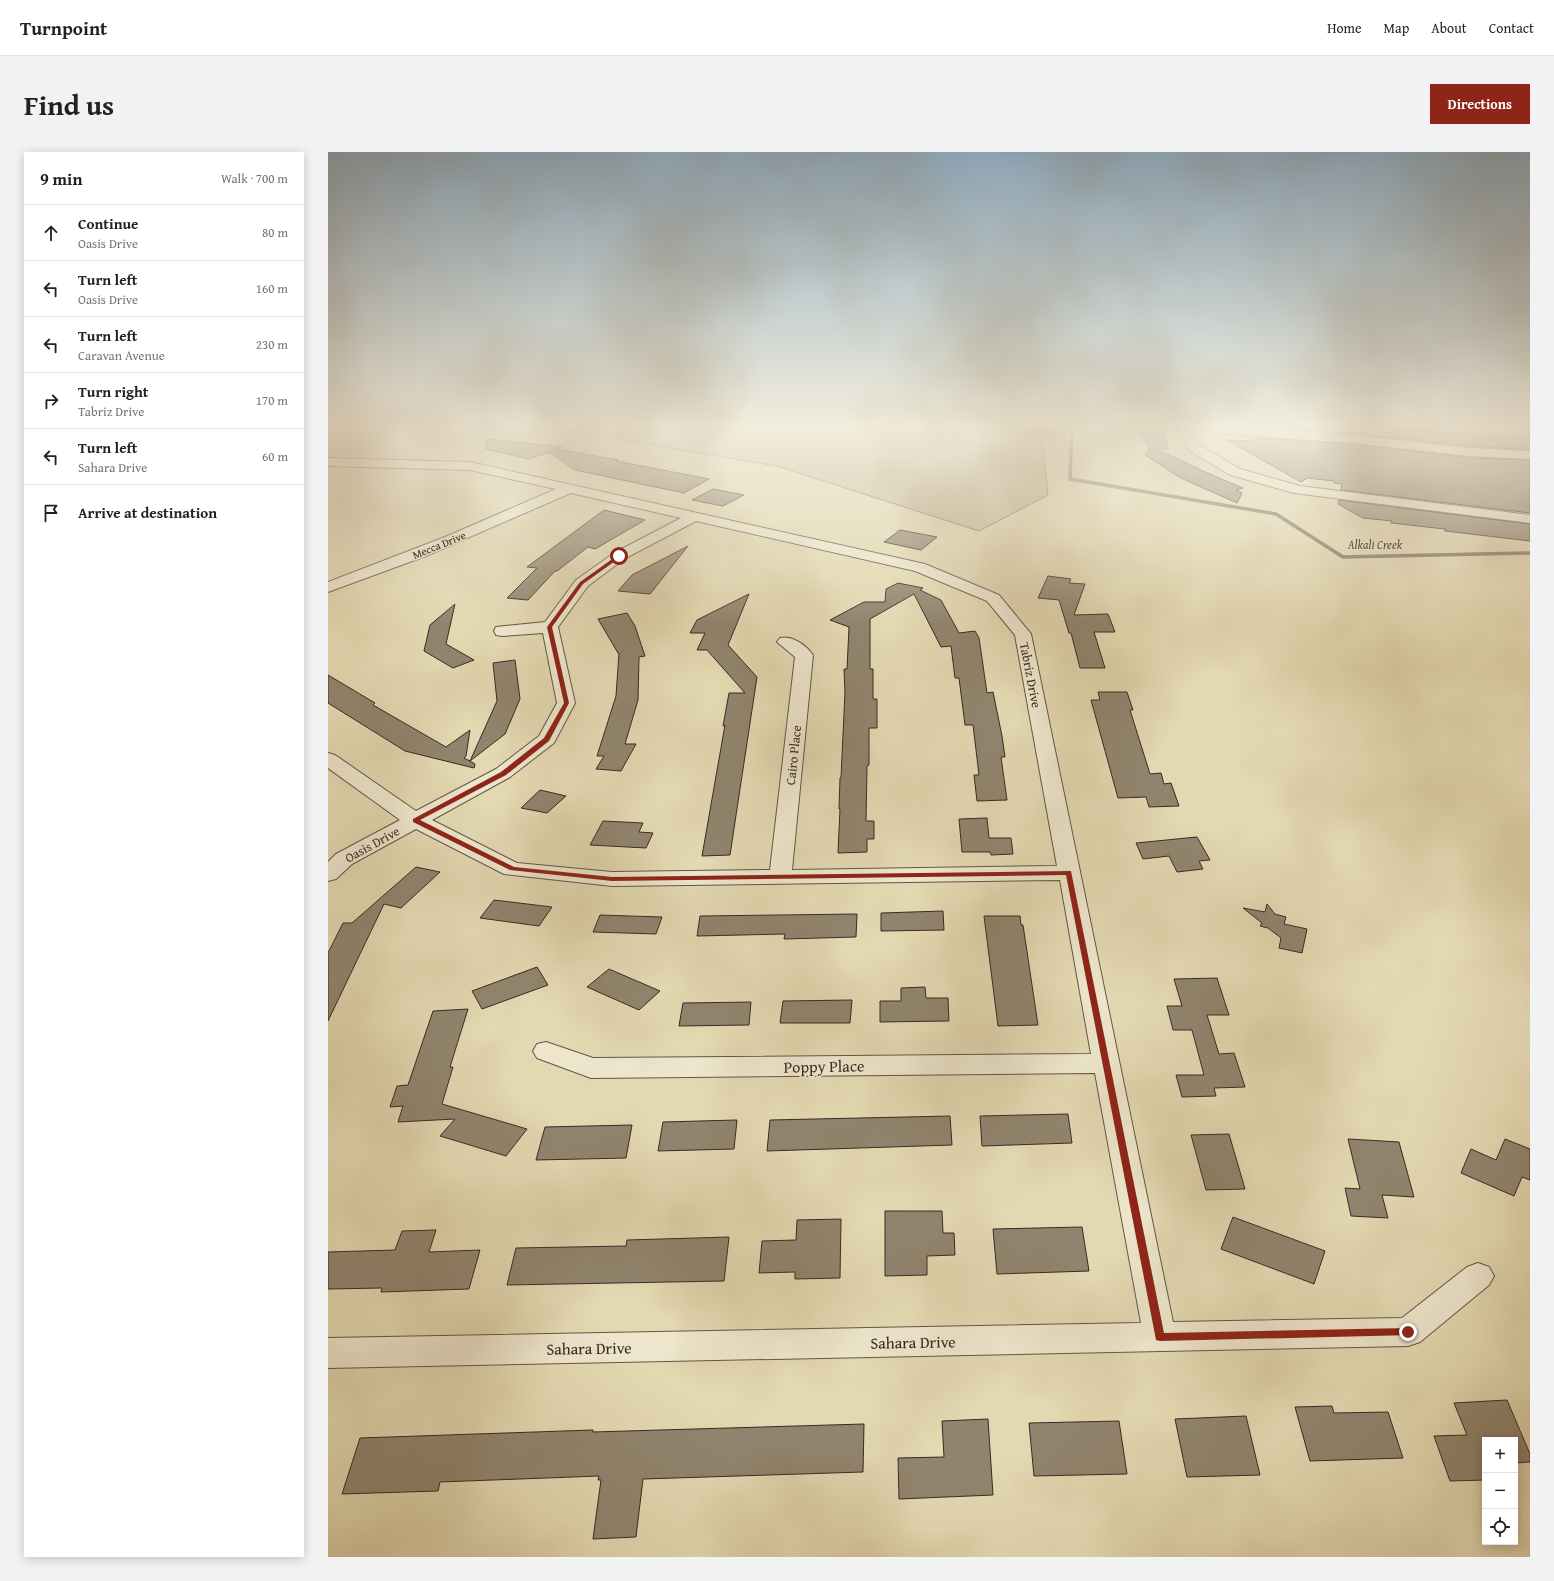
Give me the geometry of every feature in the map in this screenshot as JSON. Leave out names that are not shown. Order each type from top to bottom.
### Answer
[{"type":"street","name":"Mecca Drive","points":[[328,587],[361,576],[478,530],[560,493]]},
{"type":"street","name":"Tabriz Drive","points":[[590,493],[920,567],[993,598],[1023,634],[1105,1063],[1160,1337]]},
{"type":"street","points":[[1319,493],[1530,519]]},
{"type":"street","points":[[502,631],[550,627],[582,583],[619,556],[695,516]]},
{"type":"street","name":"Oasis Drive","points":[[328,874],[344,859],[503,773],[547,739],[566,703],[550,627]]},
{"type":"street","name":"Cairo Place","points":[[780,877],[804,655],[786,642]]},
{"type":"street","points":[[328,760],[416,820],[512,869],[612,879],[1069,873]]},
{"type":"street","name":"Poppy Place","points":[[546,1051],[591,1068],[1105,1063]]},
{"type":"street","name":"Sahara Drive","points":[[328,1353],[1408,1332],[1478,1276]]},
{"type":"shaded area","points":[[860,493],[1048,493],[1048,495],[979,531]]},
{"type":"building","points":[[706,493],[731,493],[744,495],[723,506],[692,500]]},
{"type":"building","points":[[1214,493],[1241,493],[1237,503]]},
{"type":"building","points":[[1362,493],[1530,493],[1530,513]]},
{"type":"building","points":[[1339,500],[1530,524],[1530,541],[1445,531],[1445,529],[1391,523],[1392,521],[1363,518],[1338,504]]},
{"type":"building","points":[[604,510],[645,520],[595,549],[588,547],[555,571],[528,600],[507,598],[537,568],[527,567]]},
{"type":"building","points":[[900,530],[937,537],[921,550],[884,542]]},
{"type":"building","points":[[688,546],[650,594],[618,591],[632,575]]},
{"type":"building","points":[[1048,576],[1071,579],[1069,583],[1085,584],[1074,615],[1108,614],[1115,632],[1094,632],[1105,668],[1080,668],[1071,633],[1069,633],[1059,600],[1038,598]]},
{"type":"building","points":[[898,583],[923,588],[920,590],[941,600],[959,633],[975,631],[979,638],[987,693],[993,692],[1002,736],[1005,757],[1001,757],[1007,800],[977,801],[974,775],[979,775],[973,725],[965,725],[959,678],[955,678],[951,646],[941,647],[914,594],[870,619],[870,669],[873,669],[873,699],[877,699],[877,728],[869,728],[866,821],[874,821],[874,839],[867,839],[867,852],[838,853],[840,778],[845,692],[844,669],[847,669],[849,627],[830,620],[864,602],[885,602],[886,589]]},
{"type":"building","points":[[749,594],[728,645],[757,677],[730,855],[702,856],[725,725],[723,726],[729,693],[745,693],[707,650],[697,650],[705,633],[690,633],[697,620]]},
{"type":"building","points":[[455,604],[446,644],[474,660],[453,668],[424,651],[430,625]]},
{"type":"building","points":[[627,613],[635,626],[645,656],[639,657],[638,700],[625,744],[636,744],[621,771],[596,769],[604,756],[597,756],[616,696],[619,653],[598,619]]},
{"type":"building","points":[[515,660],[520,699],[505,734],[470,761],[497,701],[493,663]]},
{"type":"building","points":[[328,675],[375,703],[373,705],[446,747],[470,730],[466,756],[464,758],[475,764],[474,768],[405,751],[328,703]]},
{"type":"building","points":[[1098,692],[1127,692],[1133,710],[1130,710],[1150,774],[1161,773],[1164,784],[1171,783],[1179,806],[1149,807],[1146,797],[1118,798],[1091,700],[1100,700]]},
{"type":"building","points":[[540,790],[566,796],[547,813],[521,808]]},
{"type":"building","points":[[987,818],[989,838],[1011,838],[1013,854],[991,855],[990,852],[962,852],[959,819]]},
{"type":"building","points":[[603,821],[643,823],[639,832],[653,833],[646,848],[590,845]]},
{"type":"building","points":[[1197,837],[1210,860],[1199,861],[1203,869],[1177,872],[1169,856],[1143,859],[1136,843]]},
{"type":"building","points":[[416,867],[440,872],[401,908],[384,904],[328,1021],[328,953],[343,923],[352,923]]},
{"type":"building","points":[[494,900],[552,907],[539,926],[480,918]]},
{"type":"building","points":[[1267,904],[1275,914],[1286,917],[1284,924],[1307,929],[1302,953],[1279,948],[1281,938],[1268,928],[1260,926],[1262,923],[1243,908],[1265,912]]},
{"type":"building","points":[[943,911],[944,930],[881,931],[881,913]]},
{"type":"building","points":[[857,914],[856,937],[784,939],[785,934],[697,936],[700,916]]},
{"type":"building","points":[[600,915],[662,917],[656,934],[593,932]]},
{"type":"building","points":[[984,916],[1020,916],[1021,925],[1023,925],[1038,1025],[998,1026]]},
{"type":"building","points":[[537,967],[548,985],[482,1009],[472,991]]},
{"type":"building","points":[[609,969],[660,991],[639,1010],[587,987]]},
{"type":"building","points":[[1217,978],[1229,1015],[1207,1015],[1219,1054],[1234,1053],[1245,1087],[1214,1088],[1216,1096],[1182,1097],[1176,1075],[1204,1075],[1192,1030],[1173,1030],[1167,1006],[1182,1006],[1174,979]]},
{"type":"building","points":[[925,987],[926,998],[948,998],[949,1021],[880,1022],[880,1001],[901,1001],[901,988]]},
{"type":"building","points":[[852,1000],[850,1023],[780,1023],[783,1001]]},
{"type":"building","points":[[751,1002],[749,1025],[679,1026],[683,1003]]},
{"type":"building","points":[[468,1009],[450,1067],[453,1067],[442,1104],[527,1129],[506,1156],[440,1136],[455,1119],[398,1122],[403,1106],[390,1107],[397,1086],[408,1085],[433,1011]]},
{"type":"building","points":[[1068,1114],[1072,1143],[982,1146],[980,1116]]},
{"type":"building","points":[[950,1116],[952,1145],[767,1151],[770,1120]]},
{"type":"building","points":[[737,1120],[734,1149],[658,1151],[663,1122]]},
{"type":"building","points":[[632,1125],[626,1158],[536,1160],[545,1127]]},
{"type":"building","points":[[1229,1134],[1245,1189],[1206,1190],[1191,1135]]},
{"type":"building","points":[[1348,1139],[1399,1142],[1414,1197],[1382,1195],[1388,1218],[1351,1216],[1345,1188],[1360,1189]]},
{"type":"building","points":[[1505,1139],[1530,1149],[1530,1180],[1522,1177],[1514,1196],[1461,1173],[1471,1149],[1496,1160]]},
{"type":"building","points":[[885,1211],[942,1211],[943,1233],[954,1233],[955,1255],[927,1256],[927,1275],[885,1276]]},
{"type":"building","points":[[1233,1217],[1325,1251],[1314,1284],[1221,1249]]},
{"type":"building","points":[[841,1219],[840,1278],[795,1279],[795,1272],[759,1273],[762,1241],[796,1240],[797,1220]]},
{"type":"building","points":[[1082,1227],[1089,1271],[997,1274],[993,1229]]},
{"type":"building","points":[[436,1230],[429,1252],[480,1250],[469,1289],[381,1292],[382,1288],[328,1289],[328,1252],[395,1250],[402,1231]]},
{"type":"building","points":[[729,1237],[724,1281],[507,1285],[516,1248],[626,1246],[627,1240]]},
{"type":"building","points":[[1507,1400],[1530,1454],[1530,1462],[1518,1463],[1518,1437],[1482,1437],[1482,1480],[1450,1481],[1434,1436],[1467,1435],[1454,1403]]},
{"type":"building","points":[[1332,1406],[1334,1413],[1388,1412],[1403,1458],[1310,1461],[1295,1407]]},
{"type":"building","points":[[1246,1416],[1260,1475],[1187,1477],[1175,1419]]},
{"type":"building","points":[[988,1419],[993,1495],[899,1499],[898,1458],[944,1457],[942,1421]]},
{"type":"building","points":[[1119,1421],[1127,1474],[1034,1476],[1029,1423]]},
{"type":"building","points":[[864,1424],[863,1472],[643,1479],[636,1537],[593,1539],[601,1480],[598,1480],[599,1476],[440,1482],[438,1491],[342,1494],[360,1438],[593,1430],[593,1432]]},
{"type":"waterway","name":"Alkali Creek","points":[[1150,493],[1276,514],[1343,557],[1530,553]]},
{"type":"route","points":[[619,556],[582,583],[550,627],[566,703],[547,739],[503,773],[416,820],[512,869],[612,879],[1069,873],[1105,1063],[1160,1337],[1408,1332]]}]
